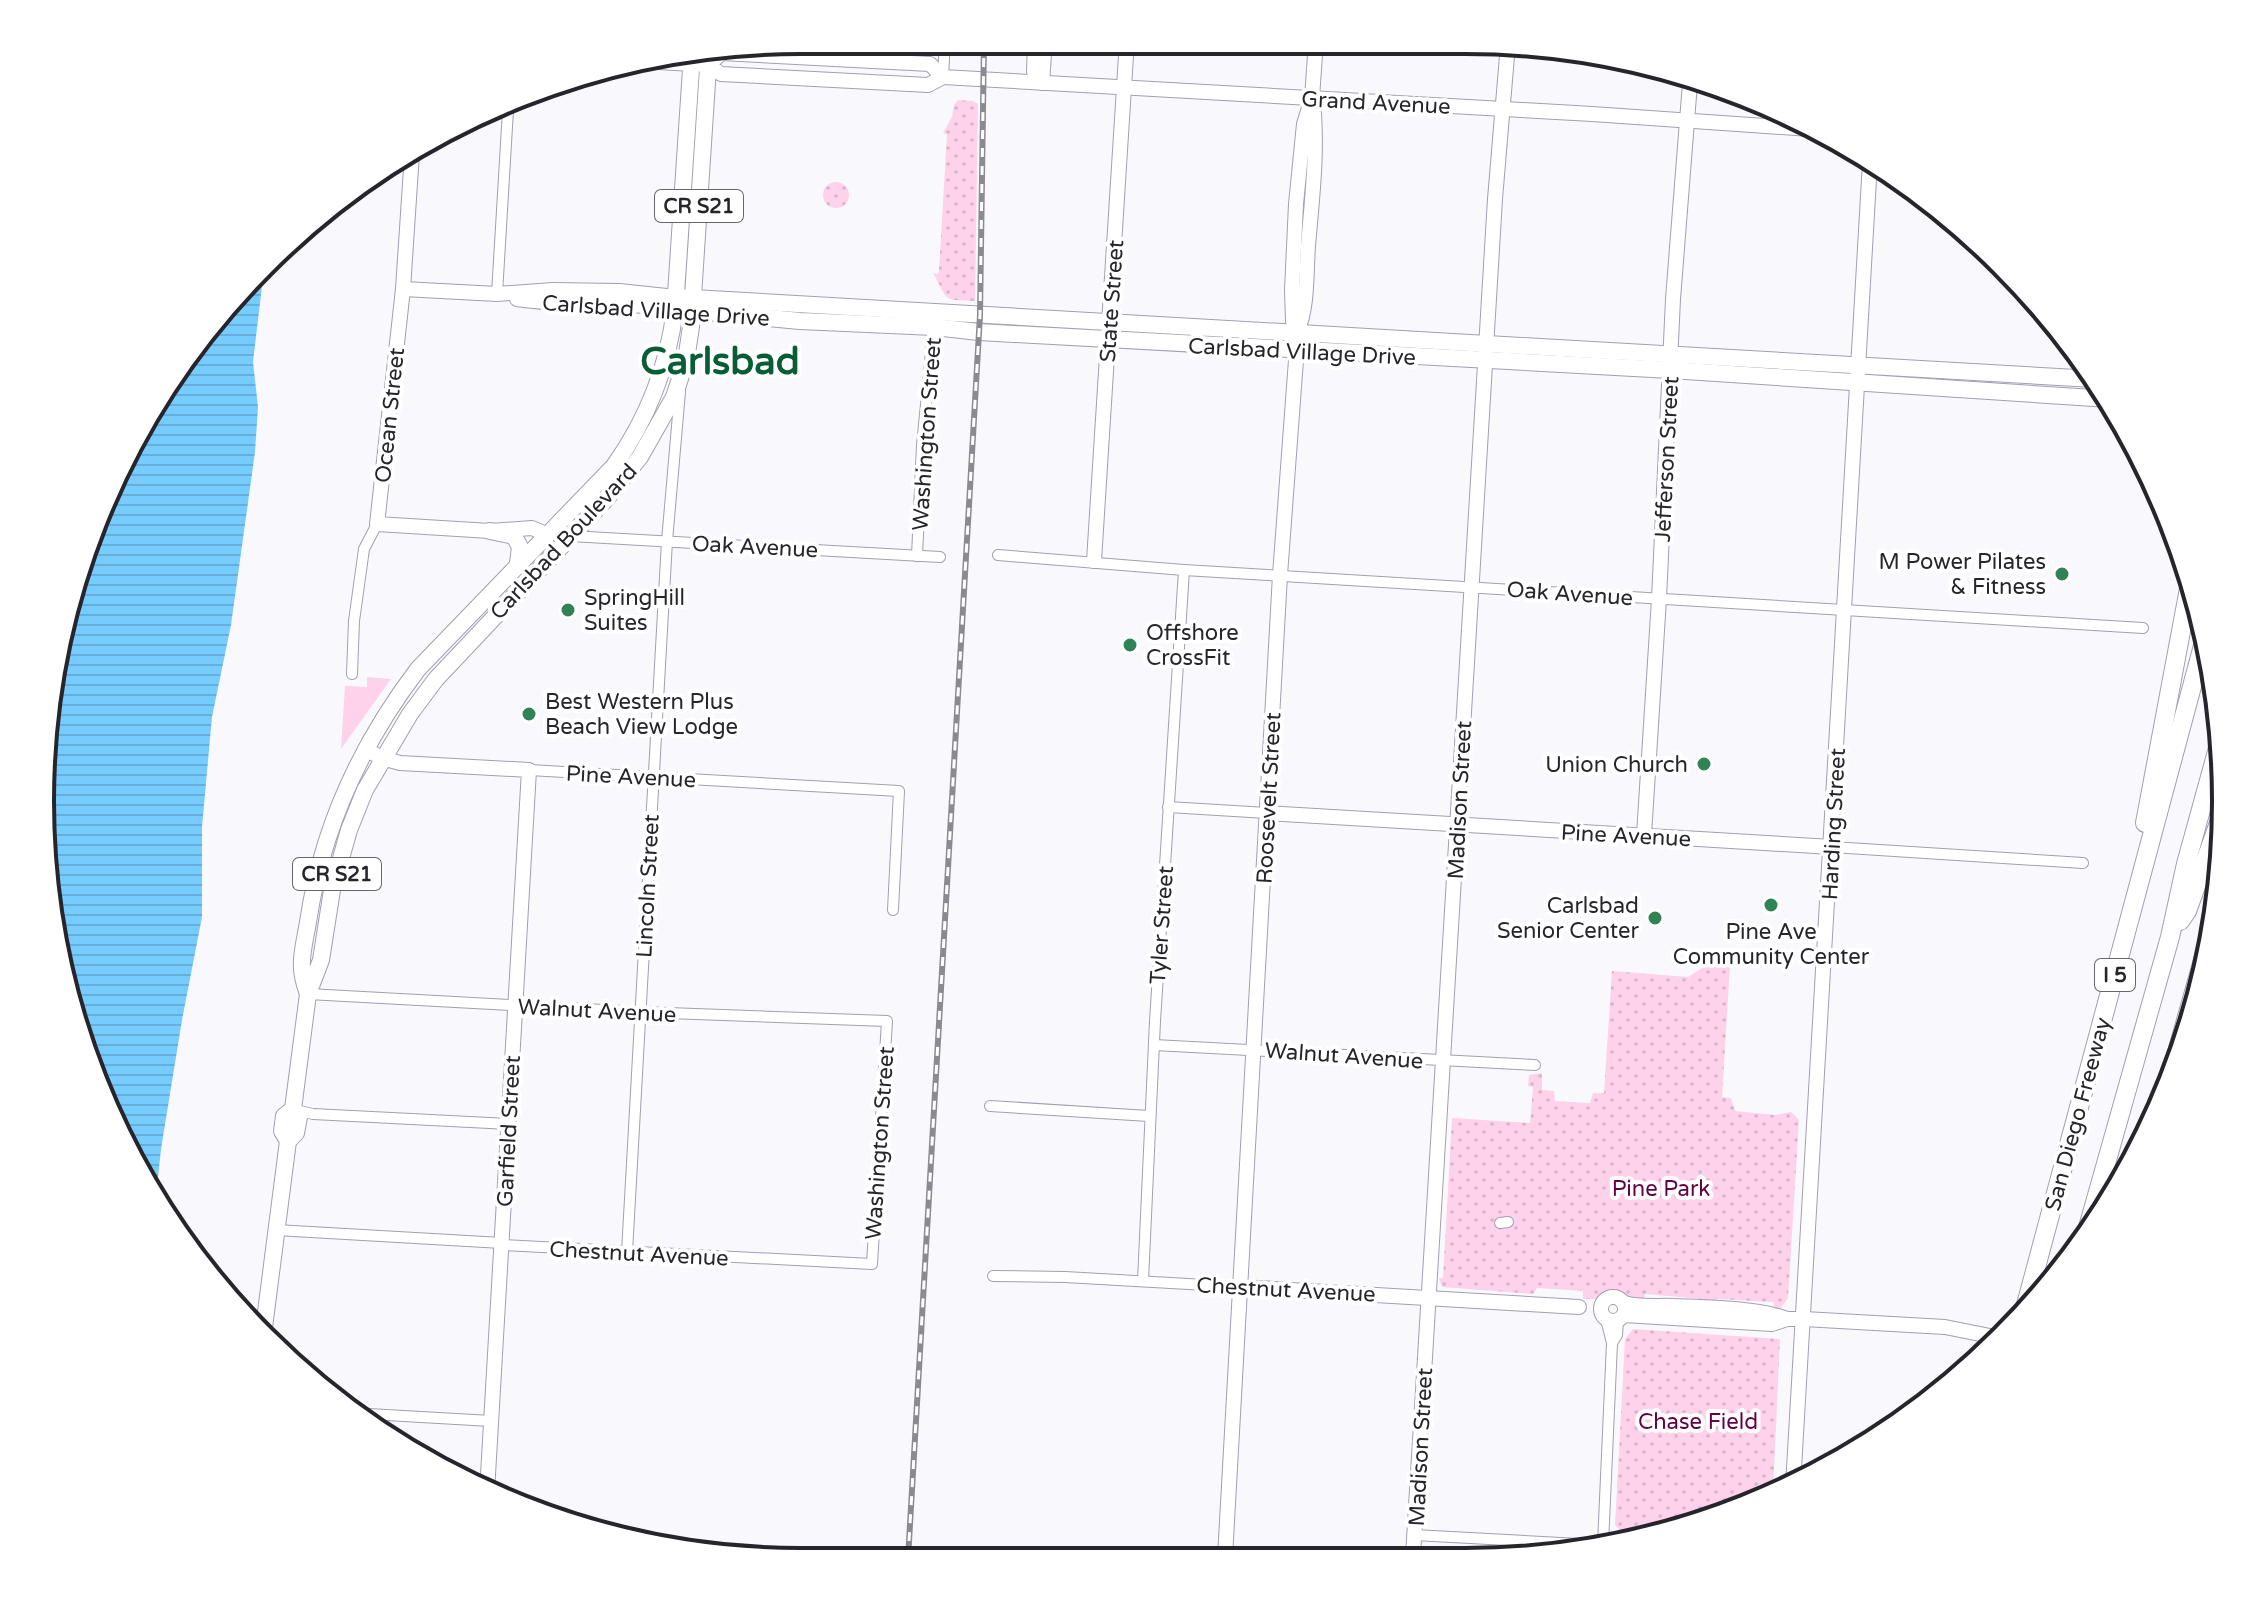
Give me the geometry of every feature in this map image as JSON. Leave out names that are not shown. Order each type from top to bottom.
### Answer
[{"type":"highway","points":[[2119,958],[2186,605]]},
{"type":"highway","name":"San Diego Freeway","points":[[2030,1291],[2199,661]]},
{"type":"highway","name":"San Diego Freeway","points":[[2096,1201],[2170,937],[2211,774]]},
{"type":"highway","points":[[2170,937],[2187,911],[2210,847]]},
{"type":"main road","name":"Carlsbad Boulevard","points":[[265,1321],[288,1141],[296,1133],[299,1117],[293,1109],[308,994],[321,960],[332,890],[349,830],[382,758],[436,679],[621,482],[663,420],[681,377],[700,61]]},
{"type":"main road","name":"Carlsbad Boulevard","points":[[308,994],[300,973],[318,869],[338,806],[365,749],[392,703],[418,669],[598,483],[631,441],[655,392],[684,304]]},
{"type":"main road","name":"Carlsbad Village Drive","points":[[684,304],[1670,363],[1859,383],[2093,398]]},
{"type":"main road","name":"Carlsbad Village Drive","points":[[1670,363],[1859,363],[2080,377]]},
{"type":"main road","points":[[2022,393],[2026,387],[2043,383],[2048,375]]},
{"type":"main road","points":[[2058,395],[2061,389],[2082,380]]},
{"type":"main road","points":[[570,536],[598,483]]},
{"type":"main road","points":[[490,531],[514,536],[520,547],[518,563]]},
{"type":"main road","points":[[524,585],[535,562],[548,549],[546,534]]},
{"type":"street","points":[[943,77],[944,54]]},
{"type":"street","points":[[1036,54],[1038,83]]},
{"type":"street","points":[[1038,83],[1043,54]]},
{"type":"street","name":"State Street","points":[[1094,561],[1126,54]]},
{"type":"street","name":"Roosevelt Street","points":[[1226,1548],[1280,575],[1297,341],[1292,290],[1296,204],[1304,124],[1312,98],[1315,54]]},
{"type":"street","name":"Grand Avenue","points":[[769,55],[930,64],[943,77]]},
{"type":"street","name":"Madison Street","points":[[1413,1548],[1471,587],[1507,56]]},
{"type":"street","name":"Grand Avenue","points":[[702,60],[721,74],[827,81],[928,85],[943,77],[1787,128]]},
{"type":"street","name":"Jefferson Street","points":[[1644,835],[1673,299],[1690,89]]},
{"type":"street","points":[[497,294],[508,114]]},
{"type":"street","name":"Ocean Street","points":[[352,674],[354,621],[364,549],[377,524],[403,289],[411,164]]},
{"type":"street","name":"Harding Street","points":[[1794,1471],[1869,173]]},
{"type":"street","name":"Carlsbad Village Drive","points":[[403,289],[497,294],[553,290],[619,291],[684,304]]},
{"type":"street","name":"Washington Street","points":[[917,556],[922,445],[934,320]]},
{"type":"street","name":"Lincoln Street","points":[[627,1252],[667,541],[681,377]]},
{"type":"street","points":[[377,524],[490,531],[532,528],[546,534]]},
{"type":"street","name":"Oak Avenue","points":[[570,536],[940,557]]},
{"type":"street","name":"Oak Avenue","points":[[998,555],[1184,570],[2143,628]]},
{"type":"street","name":"Tyler Street","points":[[1143,1281],[1149,1116],[1184,570]]},
{"type":"street","name":"Pine Avenue","points":[[365,749],[400,763],[899,791],[893,910]]},
{"type":"street","name":"Garfield Street","points":[[488,1479],[529,770]]},
{"type":"street","name":"Pine Avenue","points":[[1168,807],[2083,863]]},
{"type":"street","name":"Walnut Avenue","points":[[308,994],[640,1012],[887,1021]]},
{"type":"street","name":"Washington Street","points":[[872,1264],[887,1021]]},
{"type":"street","name":"Walnut Avenue","points":[[1154,1045],[1535,1065]]},
{"type":"street","points":[[990,1106],[1149,1116]]},
{"type":"street","points":[[293,1109],[313,1114],[509,1124]]},
{"type":"street","name":"Chestnut Avenue","points":[[276,1230],[872,1264]]},
{"type":"street","name":"Chestnut Avenue","points":[[993,1276],[1143,1281],[1579,1307],[1772,1324],[1787,1319],[1804,1319],[1945,1327],[1987,1335]]},
{"type":"street","points":[[1601,1536],[1612,1343],[1617,1335],[1613,1312]]},
{"type":"street","points":[[375,1414],[491,1421]]},
{"type":"street","points":[[1414,1535],[1562,1542]]},
{"type":"green space","points":[[958,100],[978,104],[975,301],[947,297],[933,273],[938,274],[939,271],[947,134],[943,133]]},
{"type":"green space","points":[[836,182],[846,185],[849,195],[846,205],[836,208],[826,205],[823,195],[826,185]]},
{"type":"green space","points":[[367,677],[391,679],[341,749],[345,686],[367,687]]},
{"type":"green space","name":"Pine Park","points":[[1718,958],[1730,966],[1722,1097],[1731,1098],[1735,1111],[1776,1115],[1791,1112],[1799,1120],[1788,1298],[1778,1312],[1773,1302],[1715,1299],[1714,1304],[1704,1304],[1703,1299],[1645,1294],[1644,1300],[1633,1302],[1616,1291],[1607,1292],[1597,1299],[1583,1299],[1583,1291],[1537,1288],[1533,1294],[1442,1287],[1439,1278],[1443,1278],[1452,1118],[1530,1123],[1533,1087],[1528,1086],[1529,1075],[1542,1073],[1542,1090],[1554,1091],[1555,1101],[1590,1103],[1593,1093],[1604,1093],[1612,971],[1688,977]]},
{"type":"green space","name":"Chase Field","points":[[1633,1329],[1780,1339],[1774,1481],[1705,1508],[1621,1532],[1615,1525],[1625,1339]]},
{"type":"water","points":[[262,284],[253,362],[258,407],[255,452],[231,625],[212,717],[202,827],[202,917],[158,1180],[111,1087],[79,994],[68,947],[60,899],[54,801],[60,703],[79,608],[111,515],[131,471],[154,427],[208,346]]},
{"type":"railway","points":[[909,1548],[980,315],[984,54]]},
{"type":"place","name":"M Power Pilates & Fitness","points":[[2062,574]]},
{"type":"place","name":"SpringHill Suites","points":[[568,610]]},
{"type":"place","name":"Offshore CrossFit","points":[[1130,645]]},
{"type":"place","name":"Best Western Plus Beach View Lodge","points":[[529,714]]},
{"type":"place","name":"Union Church","points":[[1704,764]]},
{"type":"place","name":"Pine Ave Community Center","points":[[1771,905]]},
{"type":"place","name":"Carlsbad Senior Center","points":[[1655,918]]},
{"type":"district","name":"Carlsbad","points":[[720,361]]}]
